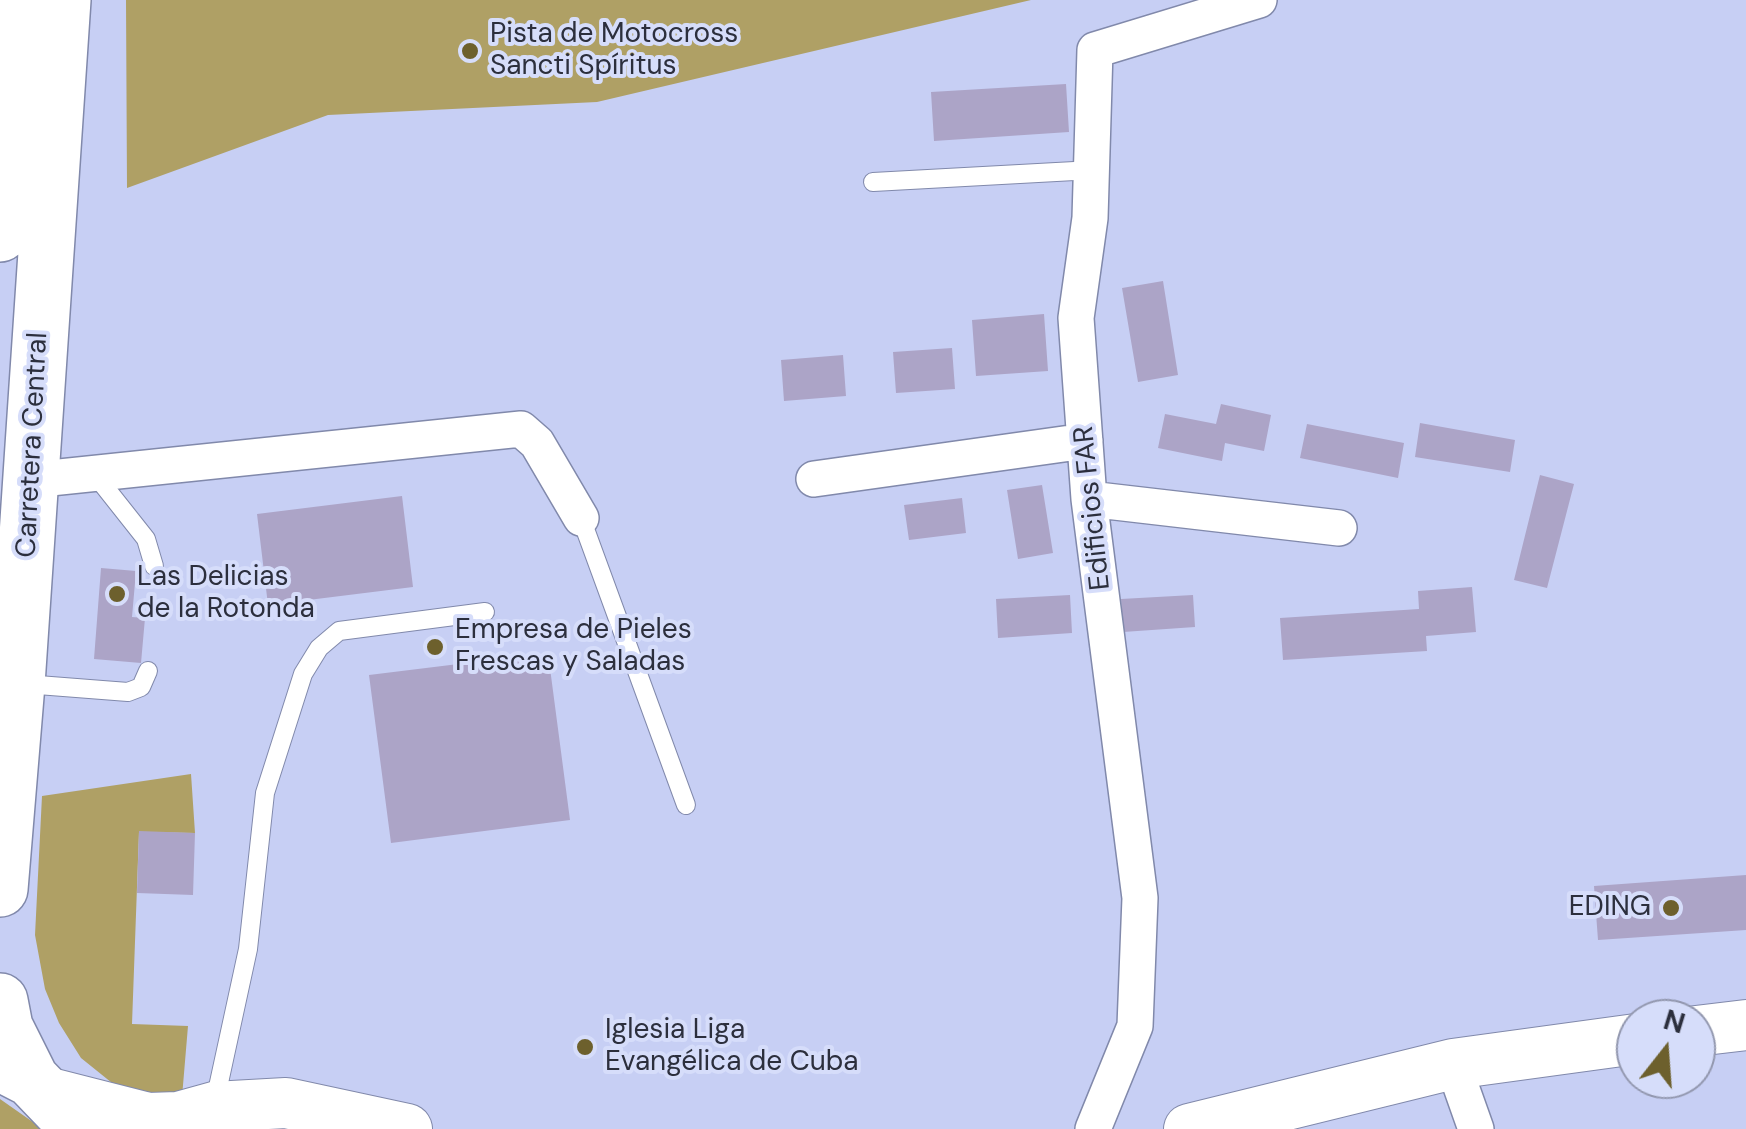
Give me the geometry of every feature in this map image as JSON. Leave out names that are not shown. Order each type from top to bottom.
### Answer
[{"type":"highway","points":[[0,234],[12,0]]},
{"type":"highway","name":"Carretera Central","points":[[0,889],[18,684],[63,0]]},
{"type":"highway","points":[[0,1002],[4,1027],[39,1091]]},
{"type":"main road","points":[[1716,1028],[1746,1024]]},
{"type":"main road","points":[[1189,1129],[1453,1064],[1616,1043]]},
{"type":"main road","points":[[39,1091],[148,1118],[186,1118],[286,1104],[406,1129]]},
{"type":"street","name":"Edificios FAR","points":[[1093,1129],[1135,1026],[1140,898],[1090,499],[1076,318],[1093,170],[1095,50],[1259,0]]},
{"type":"street","points":[[31,480],[521,429],[537,443],[581,518]]},
{"type":"street","points":[[814,479],[1086,442]]},
{"type":"street","points":[[1090,499],[1339,528]]},
{"type":"street","points":[[1453,1064],[1476,1129]]},
{"type":"lane","points":[[873,182],[1093,170]]},
{"type":"lane","points":[[93,472],[146,538],[154,566]]},
{"type":"lane","points":[[581,518],[686,805]]},
{"type":"lane","points":[[186,1118],[248,948],[265,792],[302,674],[319,648],[339,631],[485,612]]},
{"type":"lane","points":[[18,684],[128,692],[141,686],[148,671]]},
{"type":"shaded area","name":"Pista de Motocross Sancti Spíritus","points":[[126,0],[1031,0],[597,102],[328,115],[127,188]]},
{"type":"shaded area","points":[[191,774],[195,833],[139,832],[132,1024],[188,1026],[182,1097],[122,1091],[81,1058],[59,1023],[45,989],[35,935],[42,796]]},
{"type":"shaded area","points":[[0,1099],[40,1127],[41,1129],[0,1129]]},
{"type":"building","points":[[1066,84],[1069,132],[934,141],[931,92]]},
{"type":"building","points":[[1163,281],[1178,375],[1138,382],[1122,288]]},
{"type":"building","points":[[1044,314],[1048,371],[976,376],[972,320]]},
{"type":"building","points":[[952,348],[955,389],[896,393],[893,352]]},
{"type":"building","points":[[843,355],[846,396],[784,401],[781,360]]},
{"type":"building","points":[[1221,404],[1271,415],[1264,451],[1225,443],[1222,461],[1158,448],[1165,414],[1216,424]]},
{"type":"building","points":[[1420,423],[1515,440],[1510,472],[1415,457]]},
{"type":"building","points":[[1307,424],[1404,443],[1398,478],[1300,458]]},
{"type":"building","points":[[1540,475],[1574,484],[1547,588],[1514,580]]},
{"type":"building","points":[[1042,485],[1053,553],[1018,559],[1007,490]]},
{"type":"building","points":[[402,496],[413,587],[268,605],[257,514]]},
{"type":"building","points":[[962,498],[966,533],[909,540],[904,505]]},
{"type":"building","name":"Las Delicias de la Rotonda","points":[[101,568],[136,571],[132,617],[145,618],[141,663],[94,659]]},
{"type":"building","points":[[1472,587],[1476,632],[1426,636],[1427,651],[1283,660],[1280,618],[1419,609],[1418,591]]},
{"type":"building","points":[[1070,595],[1072,633],[998,638],[996,599]]},
{"type":"building","points":[[1193,595],[1195,627],[1123,632],[1121,599]]},
{"type":"building","points":[[548,653],[570,820],[391,843],[369,675]]},
{"type":"building","points":[[139,831],[195,833],[193,895],[137,893]]},
{"type":"building","name":"EDING","points":[[1746,875],[1746,930],[1598,940],[1594,886]]},
{"type":"place","name":"Pista de Motocross Sancti Spíritus","points":[[470,51]]},
{"type":"place","name":"Las Delicias de la Rotonda","points":[[117,594]]},
{"type":"place","name":"Empresa de Pieles Frescas y Saladas","points":[[435,647]]},
{"type":"place","name":"EDING","points":[[1671,908]]},
{"type":"place","name":"Iglesia Liga Evangélica de Cuba","points":[[585,1047]]}]
